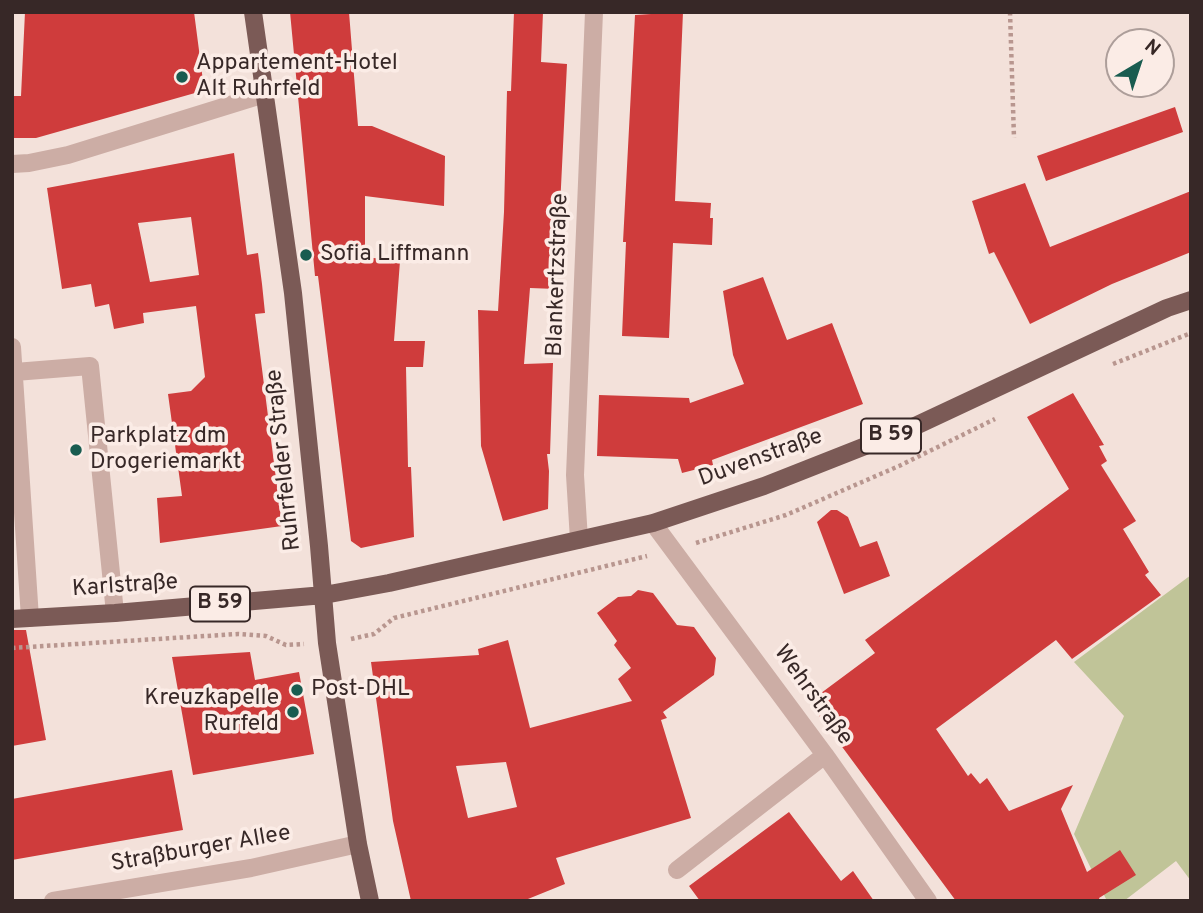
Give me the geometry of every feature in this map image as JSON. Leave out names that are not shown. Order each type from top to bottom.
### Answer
[{"type":"main road","name":"Ruhrfelder Straße","points":[[253,12],[293,293],[327,643],[358,845],[370,901]]},
{"type":"main road","name":"Duvenstraße","points":[[324,595],[653,523],[764,486],[911,428],[1142,319],[1191,300]]},
{"type":"main road","name":"Karlstraße","points":[[21,619],[324,595]]},
{"type":"street","name":"Blankertzstraße","points":[[579,540],[575,475],[594,12]]},
{"type":"street","points":[[12,164],[68,155],[265,94]]},
{"type":"street","points":[[12,347],[15,372],[21,619]]},
{"type":"street","points":[[15,372],[90,366],[115,613]]},
{"type":"street","name":"Wehrstraße","points":[[653,523],[825,755],[928,901]]},
{"type":"street","points":[[677,870],[825,755]]},
{"type":"street","name":"Straßburger Allee","points":[[53,901],[250,868],[358,845]]},
{"type":"path","points":[[1010,12],[1014,138]]},
{"type":"path","points":[[12,648],[238,634],[265,636],[286,645],[327,643],[374,634],[394,618]]},
{"type":"green space","points":[[1191,575],[1191,881],[1176,861],[1124,901],[1107,901],[1074,834],[1124,716],[1074,662]]},
{"type":"building","points":[[25,12],[194,12],[203,81],[195,93],[36,138],[12,138],[12,96],[21,96]]},
{"type":"building","points":[[290,12],[349,12],[358,126],[372,126],[445,156],[444,206],[365,196],[365,257],[400,261],[394,341],[425,341],[423,367],[406,367],[408,467],[411,467],[414,537],[361,548],[351,541],[318,276],[315,276]]},
{"type":"building","points":[[514,12],[543,12],[541,62],[567,64],[556,289],[530,288],[524,364],[553,363],[550,454],[547,454],[548,509],[503,521],[481,446],[478,310],[498,311],[507,91],[511,91]]},
{"type":"building","points":[[683,12],[675,201],[711,203],[712,245],[673,243],[669,338],[622,336],[626,242],[623,242],[635,15]]},
{"type":"building","points":[[1175,107],[1183,132],[1046,181],[1037,156]]},
{"type":"building","points":[[234,153],[247,255],[258,253],[262,284],[265,313],[255,314],[282,526],[160,543],[157,498],[182,496],[168,394],[191,391],[205,377],[196,306],[143,313],[144,323],[114,329],[109,304],[95,307],[91,284],[62,289],[47,188]],"holes":[[[191,217],[199,275],[150,282],[138,223]]]},
{"type":"building","points":[[1025,183],[1050,247],[1191,191],[1191,252],[1112,284],[1030,324],[994,252],[989,254],[972,201]]},
{"type":"building","points":[[763,277],[787,340],[832,323],[863,404],[712,460],[713,465],[682,473],[678,459],[597,456],[599,395],[689,398],[690,403],[744,384],[733,355],[723,291]]},
{"type":"building","points":[[1073,393],[1104,445],[1099,446],[1107,461],[1101,465],[1136,521],[1123,529],[1149,572],[1145,575],[1161,595],[1072,659],[1056,640],[936,729],[968,776],[971,773],[980,784],[987,778],[1009,811],[1073,785],[1061,809],[1087,872],[1120,850],[1136,875],[1099,898],[1100,901],[956,901],[809,702],[875,653],[865,640],[1069,489],[1027,417]]},
{"type":"building","points":[[831,510],[837,510],[848,517],[860,547],[877,541],[890,576],[844,594],[817,522]]},
{"type":"building","points":[[638,590],[653,593],[677,625],[694,627],[716,658],[714,675],[663,712],[667,718],[661,720],[691,818],[556,858],[565,884],[523,901],[411,901],[393,821],[371,662],[479,655],[478,649],[508,640],[530,728],[632,701],[618,679],[631,668],[614,645],[617,641],[597,613],[618,597],[631,596]],"holes":[[[506,762],[517,807],[468,818],[456,766]]]},
{"type":"building","points":[[12,630],[26,630],[46,740],[12,746]]},
{"type":"building","points":[[250,652],[255,680],[299,672],[314,754],[193,775],[172,657]]},
{"type":"building","points":[[172,770],[183,830],[12,860],[12,799]]},
{"type":"building","points":[[789,812],[841,881],[853,871],[874,901],[700,901],[689,886]]},
{"type":"place","name":"Appartement-Hotel Alt Ruhrfeld","points":[[182,77]]},
{"type":"place","name":"Sofia Liffmann","points":[[306,255]]},
{"type":"place","name":"Parkplatz dm Drogeriemarkt","points":[[76,450]]},
{"type":"place","name":"Post-DHL","points":[[297,690]]},
{"type":"place","name":"Kreuzkapelle Rurfeld","points":[[293,712]]}]
